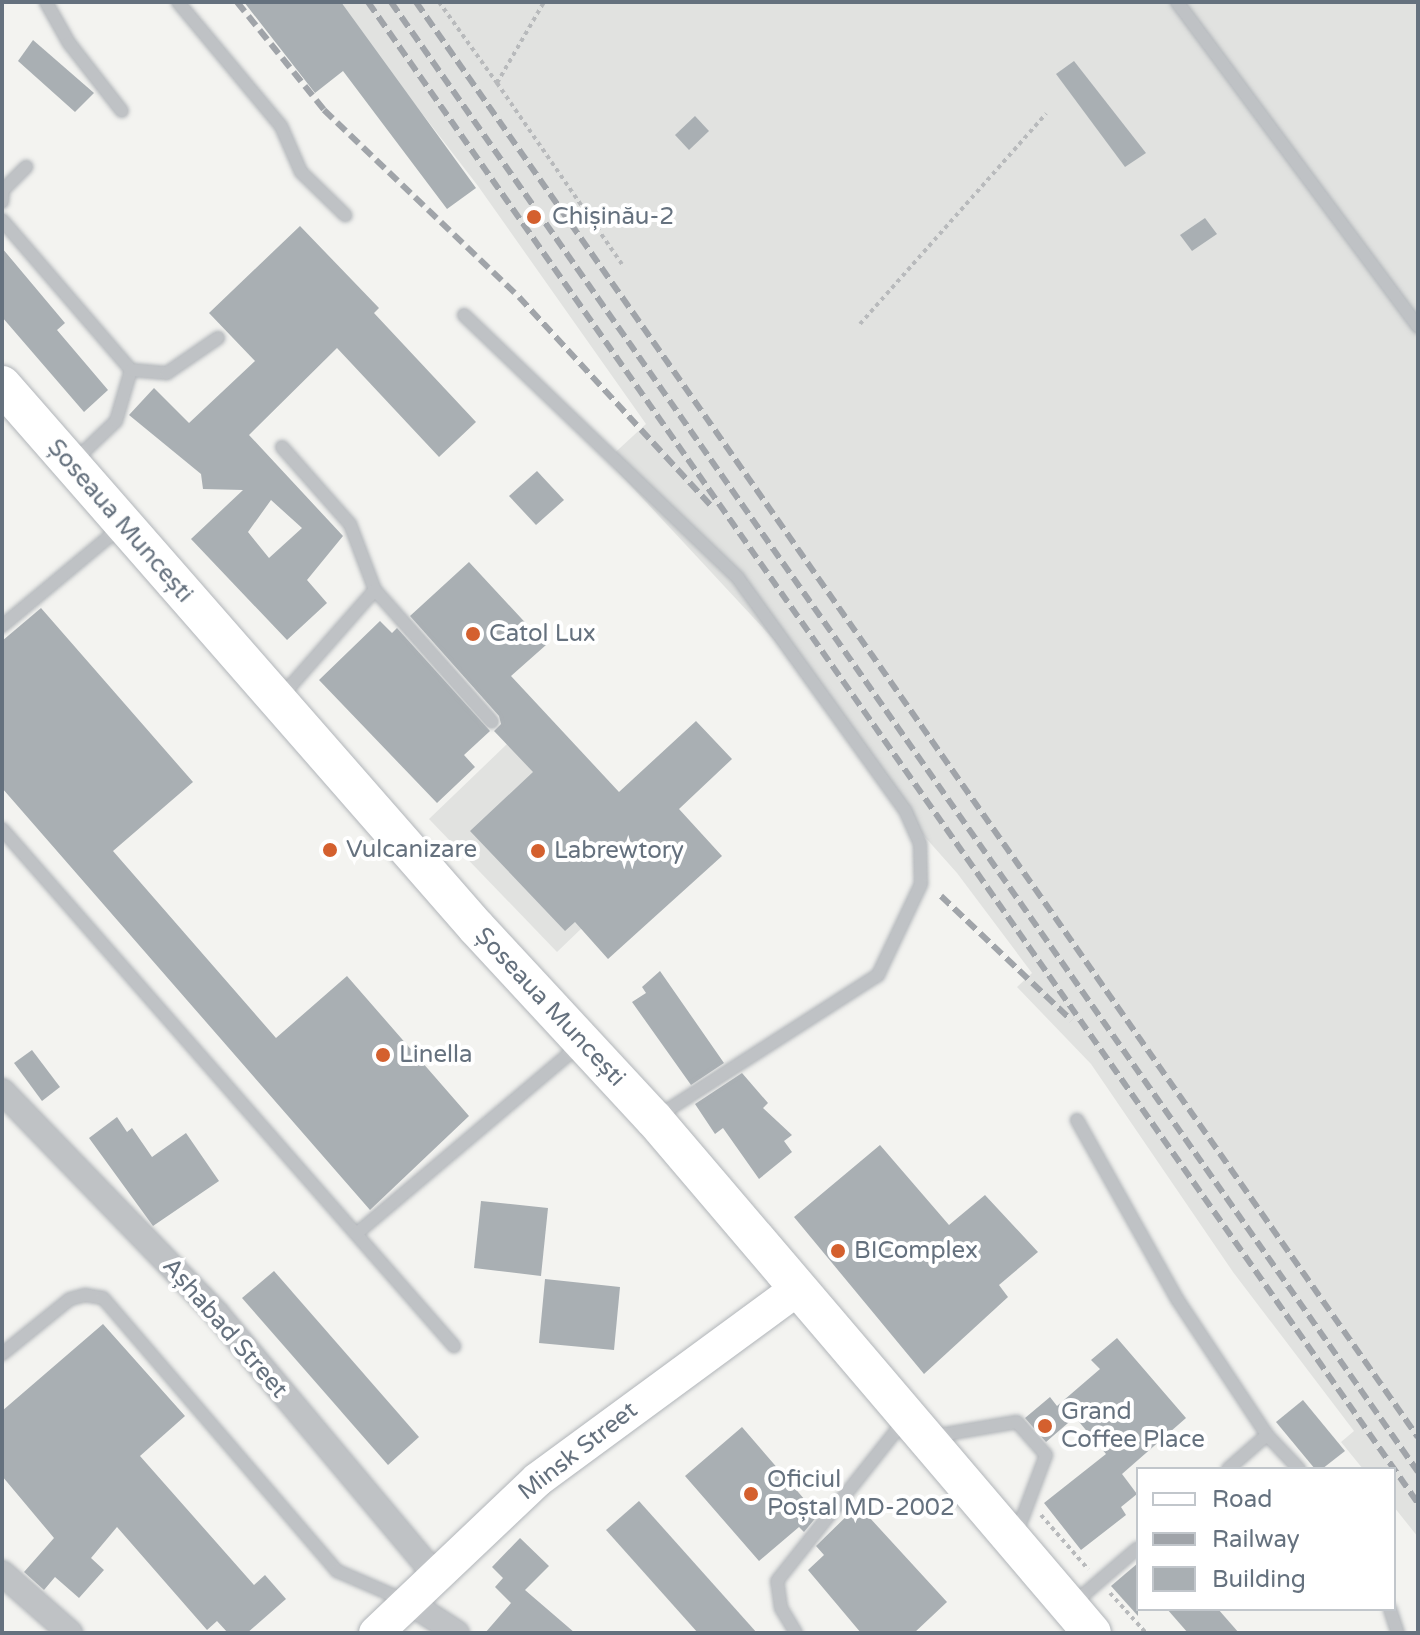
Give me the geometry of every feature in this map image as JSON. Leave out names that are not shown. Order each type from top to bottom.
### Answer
[{"type":"main road","name":"Șoseaua Muncești","points":[[2,385],[277,701],[582,1043],[654,1119],[913,1429],[1080,1620]]},
{"type":"street","name":"Așhabad Street","points":[[2,1091],[217,1314],[436,1576]]},
{"type":"street","name":"Minsk Street","points":[[376,1633],[537,1480],[797,1289]]},
{"type":"street","points":[[2,1573],[65,1632]]},
{"type":"street","points":[[409,1602],[457,1633]]},
{"type":"lane","points":[[46,2],[69,43],[122,111]]},
{"type":"lane","points":[[178,2],[281,126],[301,172],[345,215]]},
{"type":"lane","points":[[1177,2],[1418,327]]},
{"type":"lane","points":[[2,202],[3,190],[26,167]]},
{"type":"lane","points":[[2,220],[131,370],[167,373],[218,338]]},
{"type":"lane","points":[[464,315],[738,578],[905,810],[920,844],[921,884],[878,975],[654,1119]]},
{"type":"lane","points":[[70,464],[116,421],[131,370]]},
{"type":"lane","points":[[282,447],[350,524],[375,590],[492,722]]},
{"type":"lane","points":[[2,626],[123,525]]},
{"type":"lane","points":[[277,701],[375,590]]},
{"type":"lane","points":[[2,829],[454,1346]]},
{"type":"lane","points":[[356,1234],[582,1043]]},
{"type":"lane","points":[[1077,1120],[1177,1299],[1267,1435],[1297,1467]]},
{"type":"lane","points":[[2,1354],[70,1299],[103,1298],[337,1571],[409,1602]]},
{"type":"lane","points":[[796,1633],[781,1608],[777,1581],[913,1429],[1017,1422],[1046,1455],[1013,1545]]},
{"type":"lane","points":[[1230,1467],[1267,1435]]},
{"type":"lane","points":[[1080,1620],[1136,1550]]},
{"type":"lane","points":[[1391,1611],[1398,1633]]},
{"type":"path","points":[[439,2],[622,264]]},
{"type":"path","points":[[497,83],[544,2]]},
{"type":"path","points":[[860,324],[1046,114]]},
{"type":"shaded area","points":[[336,2],[1418,2],[1418,1537],[1396,1510],[1396,1467],[1361,1467],[1341,1442],[1354,1431],[1233,1272],[1091,1064],[1017,987],[1032,973],[957,873],[892,800],[776,642],[607,460],[646,424],[478,186]]},
{"type":"shaded area","points":[[507,744],[635,877],[557,952],[429,819]]},
{"type":"building","points":[[244,2],[341,2],[476,188],[447,209],[343,71],[315,93]]},
{"type":"building","points":[[33,40],[94,93],[75,112],[18,61]]},
{"type":"building","points":[[1074,61],[1146,153],[1125,167],[1056,74]]},
{"type":"building","points":[[695,116],[709,131],[689,150],[675,135]]},
{"type":"building","points":[[1205,218],[1217,234],[1192,251],[1180,235]]},
{"type":"building","points":[[300,226],[379,308],[374,313],[476,422],[439,457],[337,348],[249,435],[343,536],[307,580],[327,603],[287,640],[191,539],[243,490],[203,489],[201,474],[129,415],[154,388],[189,423],[255,361],[209,313]],"holes":[[[271,500],[302,528],[269,558],[248,532]]]},
{"type":"building","points":[[2,248],[65,323],[57,330],[108,390],[84,412],[2,317]]},
{"type":"building","points":[[537,471],[564,500],[536,525],[509,496]]},
{"type":"building","points":[[469,562],[546,645],[511,676],[619,792],[696,721],[732,759],[679,809],[722,856],[608,959],[575,922],[565,931],[470,831],[533,772],[494,731],[501,724],[499,716],[410,616]]},
{"type":"building","points":[[41,608],[193,782],[113,851],[276,1038],[347,976],[469,1116],[370,1210],[2,788],[2,641]]},
{"type":"building","points":[[380,621],[392,633],[397,628],[490,731],[464,755],[475,767],[437,803],[319,680]]},
{"type":"building","points":[[660,971],[724,1063],[691,1085],[632,1002],[646,993],[642,987]]},
{"type":"building","points":[[32,1050],[60,1087],[42,1101],[14,1063]]},
{"type":"building","points":[[742,1073],[768,1103],[763,1108],[792,1135],[784,1141],[792,1152],[759,1179],[723,1128],[715,1134],[695,1104]]},
{"type":"building","points":[[117,1117],[127,1132],[132,1128],[152,1157],[186,1133],[219,1181],[153,1226],[89,1138]]},
{"type":"building","points":[[880,1145],[949,1225],[985,1195],[1038,1252],[999,1285],[1008,1297],[924,1374],[794,1217]]},
{"type":"building","points":[[481,1201],[548,1208],[541,1276],[474,1268]]},
{"type":"building","points":[[274,1271],[419,1437],[388,1465],[242,1298]]},
{"type":"building","points":[[545,1279],[620,1287],[614,1350],[539,1343]]},
{"type":"building","points":[[103,1324],[185,1416],[140,1456],[254,1585],[265,1575],[286,1599],[247,1633],[228,1633],[217,1621],[207,1630],[117,1527],[91,1558],[104,1570],[79,1598],[55,1577],[44,1590],[24,1572],[54,1538],[2,1476],[2,1411]]},
{"type":"building","points":[[1117,1338],[1186,1418],[1122,1474],[1136,1493],[1121,1507],[1126,1515],[1081,1550],[1044,1503],[1106,1454],[1075,1417],[1046,1442],[1025,1418],[1050,1397],[1057,1406],[1100,1369],[1091,1360]]},
{"type":"building","points":[[1303,1400],[1345,1451],[1325,1467],[1313,1467],[1276,1422]]},
{"type":"building","name":"Oficiul Poștal MD-2002","points":[[742,1427],[818,1515],[804,1532],[799,1527],[759,1561],[685,1476]]},
{"type":"building","points":[[639,1501],[757,1633],[698,1633],[606,1530]]},
{"type":"building","points":[[858,1505],[947,1602],[914,1633],[861,1633],[808,1570],[824,1555],[816,1546]]},
{"type":"building","points":[[520,1538],[549,1566],[525,1590],[575,1633],[485,1633],[511,1603],[495,1587],[503,1578],[492,1567]]},
{"type":"building","points":[[1136,1565],[1138,1616],[1111,1586]]},
{"type":"building","points":[[1169,1611],[1220,1611],[1239,1633],[1188,1633]]},
{"type":"railway","points":[[237,2],[324,110],[519,297],[712,507]]},
{"type":"railway","points":[[368,2],[1393,1467]]},
{"type":"railway","points":[[391,2],[1418,1472]]},
{"type":"railway","points":[[416,2],[1418,1437]]},
{"type":"railway","points":[[941,896],[1071,1020]]},
{"type":"railway","points":[[1396,1472],[1418,1503]]},
{"type":"place","name":"Chișinău-2","points":[[534,217]]},
{"type":"place","name":"Catol Lux","points":[[473,634]]},
{"type":"place","name":"Vulcanizare","points":[[330,850]]},
{"type":"place","name":"Labrewtory","points":[[538,851]]},
{"type":"place","name":"Linella","points":[[383,1055]]},
{"type":"place","name":"BIComplex","points":[[838,1251]]},
{"type":"place","name":"Grand Coffee Place","points":[[1045,1426]]},
{"type":"place","name":"Oficiul Poștal MD-2002","points":[[751,1494]]}]
